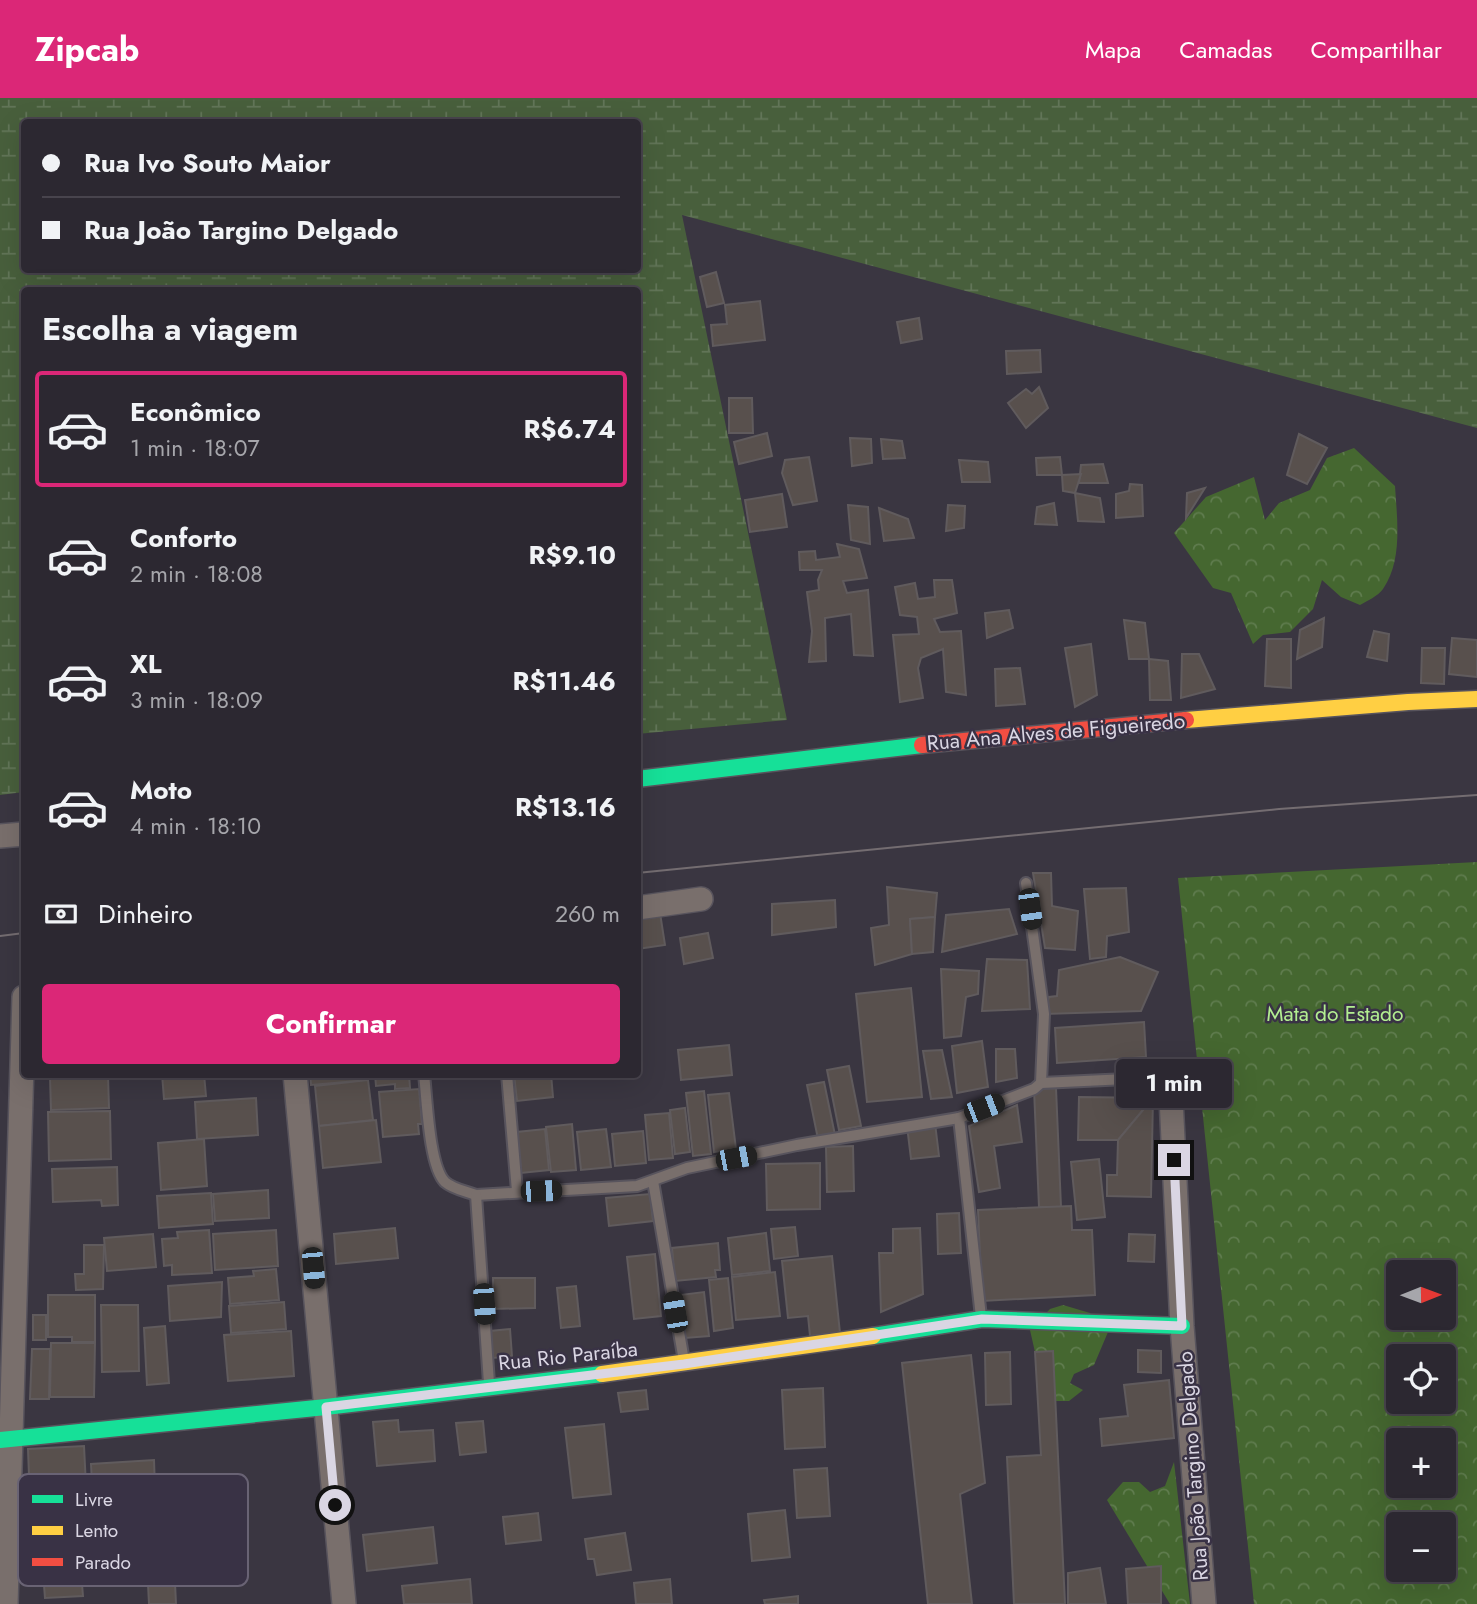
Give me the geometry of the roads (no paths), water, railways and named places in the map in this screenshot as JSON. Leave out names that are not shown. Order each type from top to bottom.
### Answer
[{"type":"street","name":"Rua Ana Alves de Figueiredo","points":[[641,778],[850,752],[1124,725],[1477,699]]},
{"type":"street","points":[[0,836],[21,834]]},
{"type":"street","points":[[641,908],[701,900]]},
{"type":"street","points":[[6,1604],[5,1440],[21,1067]]},
{"type":"street","name":"Rua João Targino Delgado","points":[[1170,1077],[1182,1326],[1204,1604]]},
{"type":"street","points":[[295,1078],[344,1604]]},
{"type":"street","name":"Rua Rio Paraíba","points":[[5,1440],[326,1407],[684,1364],[982,1319],[1182,1326]]},
{"type":"lane","points":[[1026,883],[1044,1014],[1041,1083]]},
{"type":"lane","points":[[424,1078],[435,1165],[443,1180],[451,1186],[475,1195],[614,1188],[653,1181],[687,1168],[797,1145],[959,1118],[1034,1089],[1041,1083],[1170,1077]]},
{"type":"lane","points":[[507,1078],[517,1191]]},
{"type":"lane","points":[[959,1118],[982,1319]]},
{"type":"lane","points":[[653,1181],[684,1364]]},
{"type":"lane","points":[[475,1195],[489,1386]]},
{"type":"tram line","points":[[641,873],[1279,809],[1477,795]]},
{"type":"tram line","points":[[0,936],[21,933]]},
{"type":"park label","name":"Mata do Estado","points":[[1335,1014]]}]
